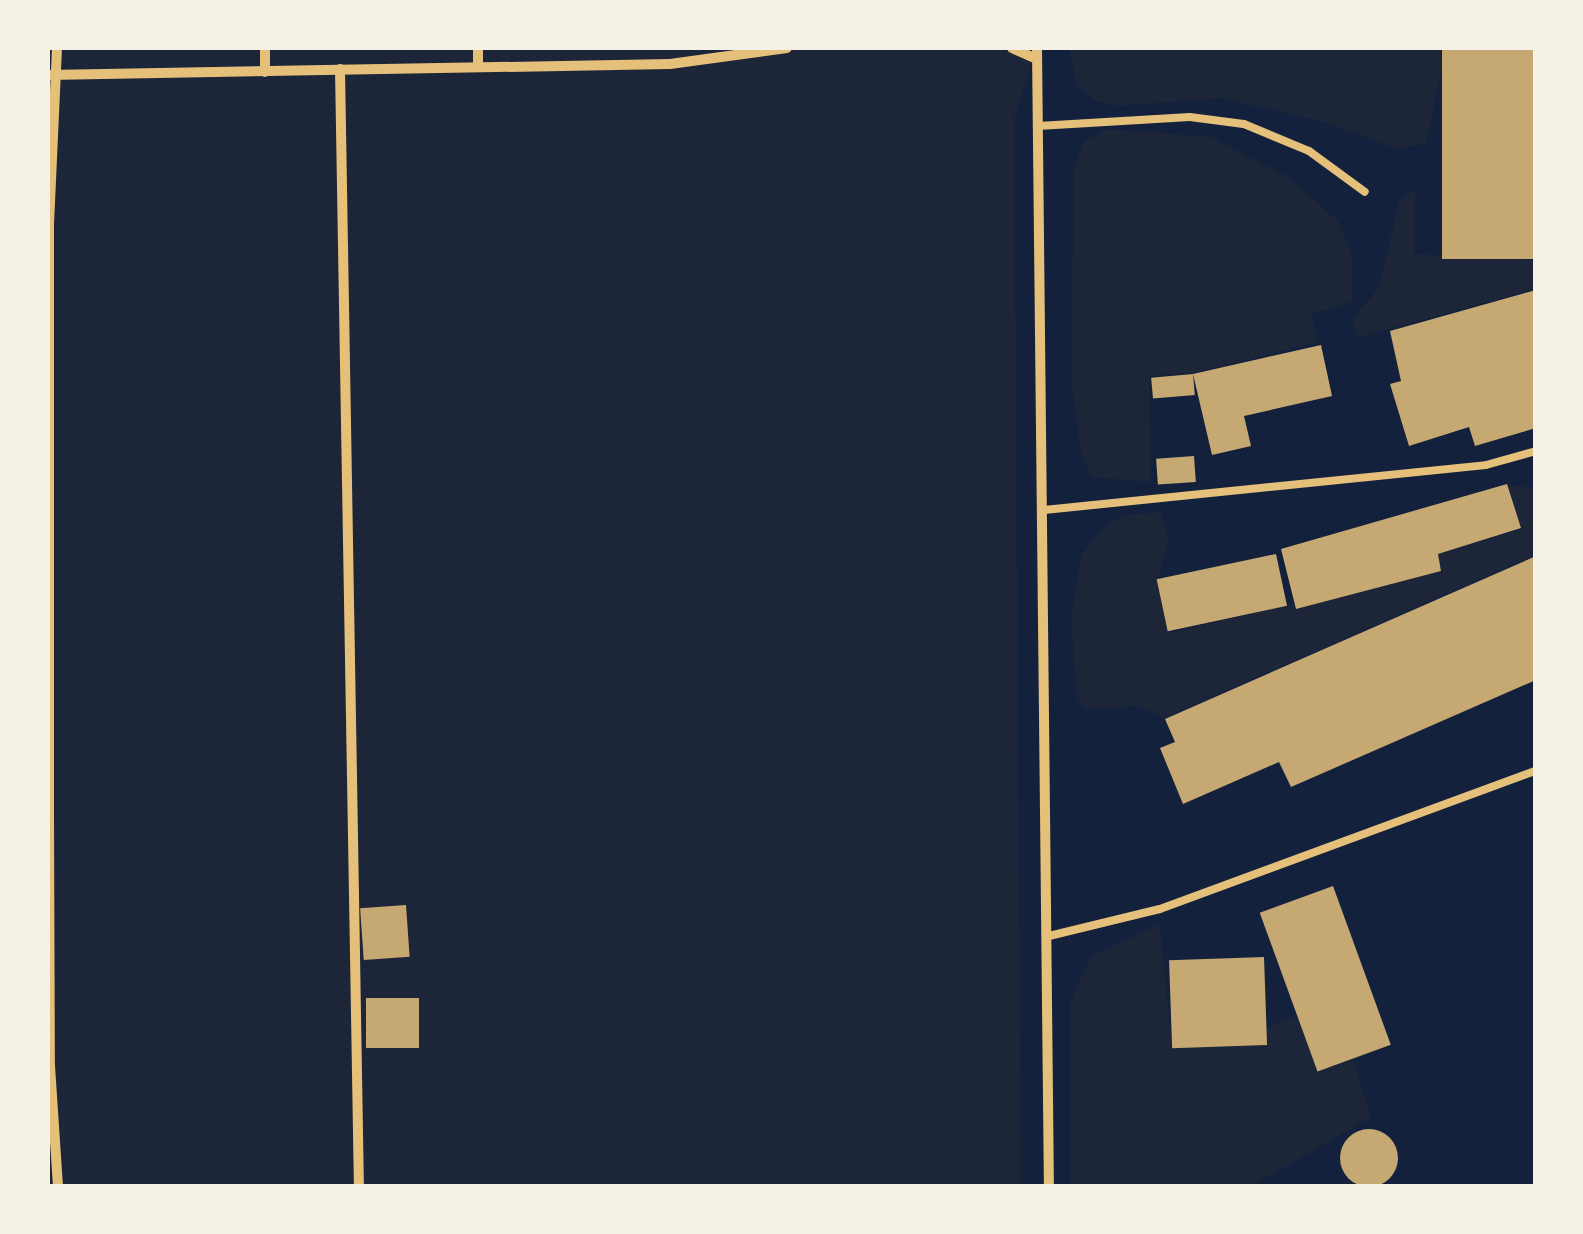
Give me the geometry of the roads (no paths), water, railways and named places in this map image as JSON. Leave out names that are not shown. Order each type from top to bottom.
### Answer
[{"type":"street","points":[[57,48],[52,75],[50,853],[58,1186]]},
{"type":"street","points":[[264,72],[265,48]]},
{"type":"street","points":[[478,48],[478,67]]},
{"type":"street","points":[[670,48],[670,64]]},
{"type":"street","points":[[52,75],[670,64],[786,48]]},
{"type":"street","points":[[1012,48],[1037,53],[1049,1186]]},
{"type":"street","points":[[340,69],[359,1186]]},
{"type":"lane","points":[[1038,126],[1190,117],[1244,124],[1309,151],[1364,192]]},
{"type":"lane","points":[[1044,510],[1486,465],[1536,451]]},
{"type":"lane","points":[[1049,936],[1160,909],[1536,771]]}]
